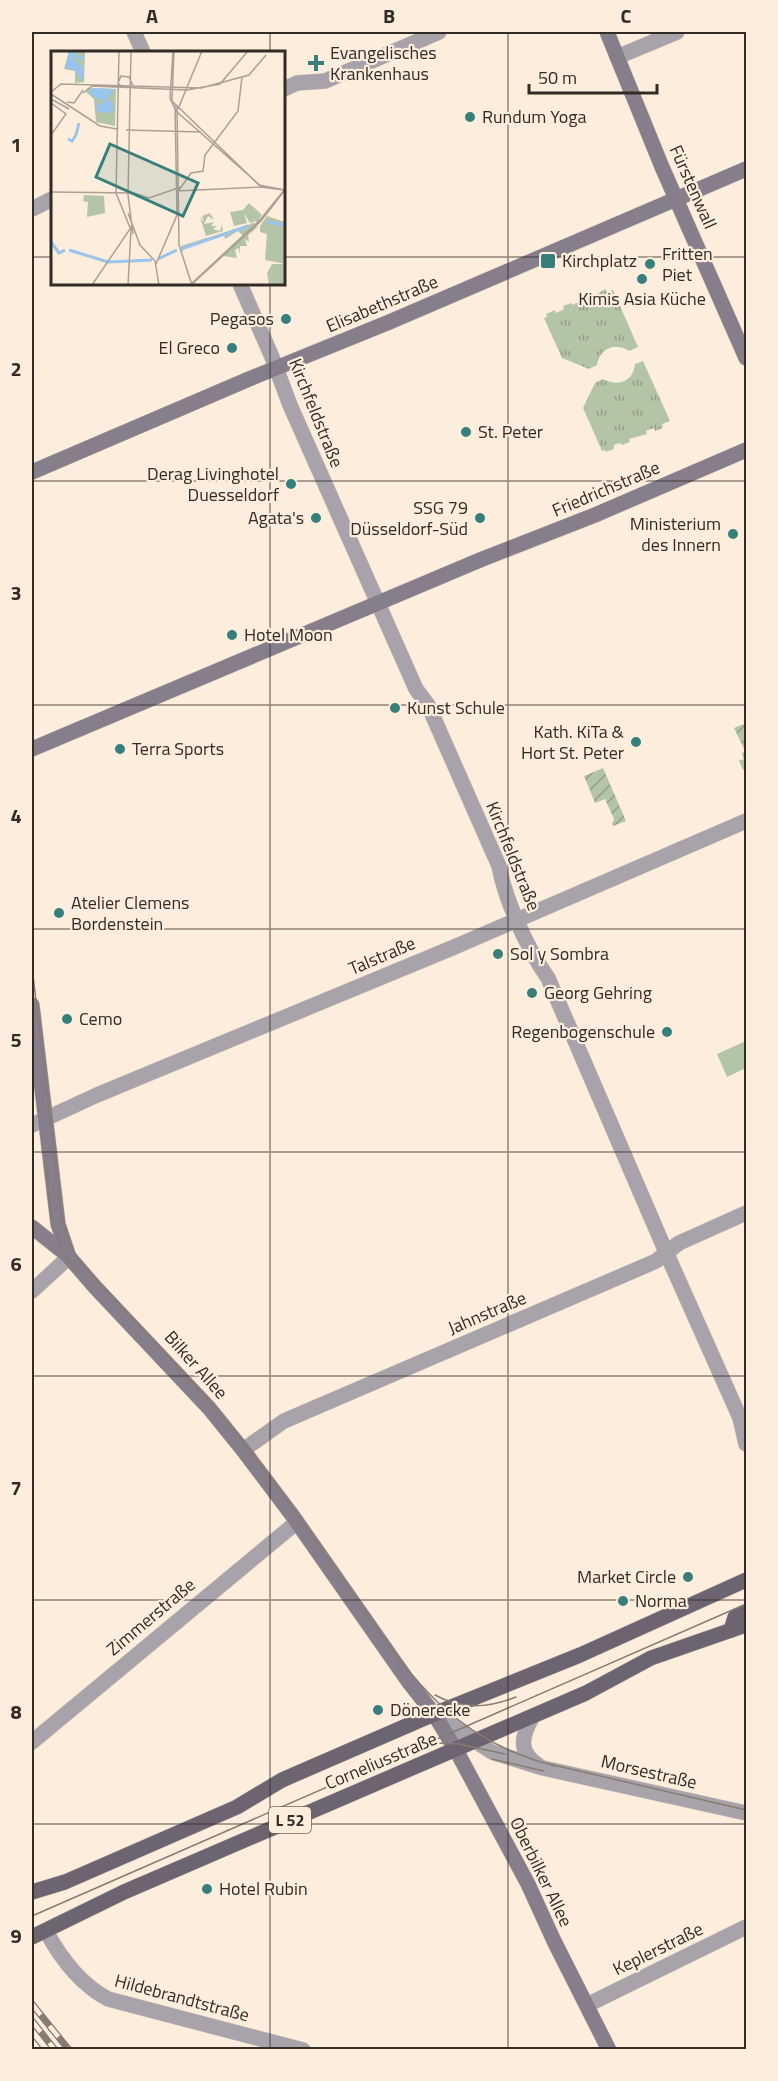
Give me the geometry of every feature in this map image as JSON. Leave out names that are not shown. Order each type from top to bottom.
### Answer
[{"type":"main road","name":"Fürstenwall","points":[[606,32],[676,199],[747,358]]},
{"type":"main road","name":"Elisabethstraße","points":[[32,472],[747,169]]},
{"type":"main road","name":"Friedrichstraße","points":[[32,749],[480,560],[564,529],[747,450]]},
{"type":"main road","name":"Bilker Allee","points":[[32,1005],[38,1121],[58,1224],[69,1257],[209,1408],[243,1450],[434,1714]]},
{"type":"main road","points":[[32,1227],[69,1257]]},
{"type":"main road","name":"Corneliusstraße","points":[[32,1892],[65,1882],[237,1807],[282,1780],[743,1584]]},
{"type":"main road","name":"L 52","points":[[731,1630],[735,1617],[747,1612]]},
{"type":"main road","name":"Corneliusstraße","points":[[39,1934],[124,1892],[586,1693],[651,1659],[747,1625]]},
{"type":"main road","name":"Oberbilker Allee","points":[[434,1714],[456,1750],[528,1884],[609,2049]]},
{"type":"street","points":[[134,32],[143,51]]},
{"type":"street","points":[[285,88],[297,82],[325,81],[439,32]]},
{"type":"street","points":[[617,57],[677,32]]},
{"type":"street","points":[[32,208],[51,199]]},
{"type":"street","name":"Kirchfeldstraße","points":[[240,285],[290,405],[416,689],[428,705],[441,733],[499,866],[502,883],[517,919],[538,964],[548,978],[666,1252],[741,1418],[747,1444]]},
{"type":"street","name":"Talstraße","points":[[38,1121],[747,821]]},
{"type":"street","name":"Jahnstraße","points":[[243,1450],[284,1421],[656,1261],[679,1243],[747,1213]]},
{"type":"street","points":[[32,1291],[69,1257]]},
{"type":"street","name":"Zimmerstraße","points":[[32,1742],[297,1522]]},
{"type":"street","name":"Morsestraße","points":[[434,1714],[492,1752],[543,1768],[747,1814]]},
{"type":"street","points":[[532,1716],[523,1742],[532,1761],[543,1768]]},
{"type":"street","name":"Keplerstraße","points":[[586,2005],[747,1927]]},
{"type":"street","name":"Hildebrandtstraße","points":[[39,1934],[84,1983],[108,1999],[303,2049]]},
{"type":"green space","points":[[605,289],[607,292],[613,290],[638,347],[629,351],[619,347],[609,348],[601,354],[597,365],[589,369],[562,358],[544,318],[547,317],[546,314],[555,310],[556,313],[564,309],[563,306],[571,303],[573,305],[588,296],[590,299]]},
{"type":"green space","points":[[643,361],[670,421],[662,424],[663,428],[646,431],[647,434],[629,439],[630,442],[614,445],[614,449],[606,452],[602,451],[583,408],[595,383],[603,379],[614,383],[624,381],[631,375],[635,364]]},
{"type":"green space","points":[[746,723],[746,768],[743,770],[739,761],[744,759],[742,753],[745,751],[734,728]]},
{"type":"green space","points":[[603,768],[626,821],[613,826],[614,819],[605,799],[595,803],[584,776]]},
{"type":"green space","points":[[746,1041],[746,1068],[727,1077],[717,1054]]},
{"type":"tram line","points":[[32,967],[62,1220],[65,1233],[79,1260],[192,1382],[233,1430],[280,1491],[378,1632],[419,1683],[440,1705],[490,1741],[520,1755],[555,1766]]},
{"type":"tram line","points":[[46,1160],[52,1220],[61,1247],[78,1273]]},
{"type":"tram line","points":[[32,1916],[746,1604]]},
{"type":"tram line","points":[[435,1695],[455,1703],[475,1706],[516,1697]]},
{"type":"tram line","points":[[434,1743],[459,1744],[505,1754]]},
{"type":"tram line","points":[[492,1759],[544,1771]]},
{"type":"tram line","points":[[549,1764],[746,1810]]},
{"type":"railway","points":[[32,2004],[69,2050]]},
{"type":"railway","points":[[32,2021],[55,2050]]},
{"type":"railway","points":[[32,2041],[39,2050]]},
{"type":"place","name":"Evangelisches Krankenhaus","points":[[316,63]]},
{"type":"place","name":"Rundum Yoga","points":[[470,117]]},
{"type":"place","name":"Kirchplatz","points":[[548,261]]},
{"type":"place","name":"Fritten Piet","points":[[650,264]]},
{"type":"place","name":"Kimis Asia Küche","points":[[642,279]]},
{"type":"place","name":"Pegasos","points":[[286,319]]},
{"type":"place","name":"El Greco","points":[[232,348]]},
{"type":"place","name":"St. Peter","points":[[466,432]]},
{"type":"place","name":"Derag Livinghotel Duesseldorf","points":[[291,484]]},
{"type":"place","name":"Agata's","points":[[316,518]]},
{"type":"place","name":"SSG 79 Düsseldorf-Süd","points":[[480,518]]},
{"type":"place","name":"Ministerium des Innern","points":[[733,534]]},
{"type":"place","name":"Hotel Moon","points":[[232,635]]},
{"type":"place","name":"Kunst Schule","points":[[395,708]]},
{"type":"place","name":"Kath. KiTa & Hort St. Peter","points":[[636,742]]},
{"type":"place","name":"Terra Sports","points":[[120,749]]},
{"type":"place","name":"Atelier Clemens Bordenstein","points":[[59,913]]},
{"type":"place","name":"Sol y Sombra","points":[[498,954]]},
{"type":"place","name":"Georg Gehring","points":[[532,993]]},
{"type":"place","name":"Cemo","points":[[67,1019]]},
{"type":"place","name":"Regenbogenschule","points":[[667,1032]]},
{"type":"place","name":"Market Circle","points":[[688,1577]]},
{"type":"place","name":"Norma","points":[[623,1601]]},
{"type":"place","name":"Dönerecke","points":[[378,1710]]},
{"type":"place","name":"Hotel Rubin","points":[[207,1889]]}]
